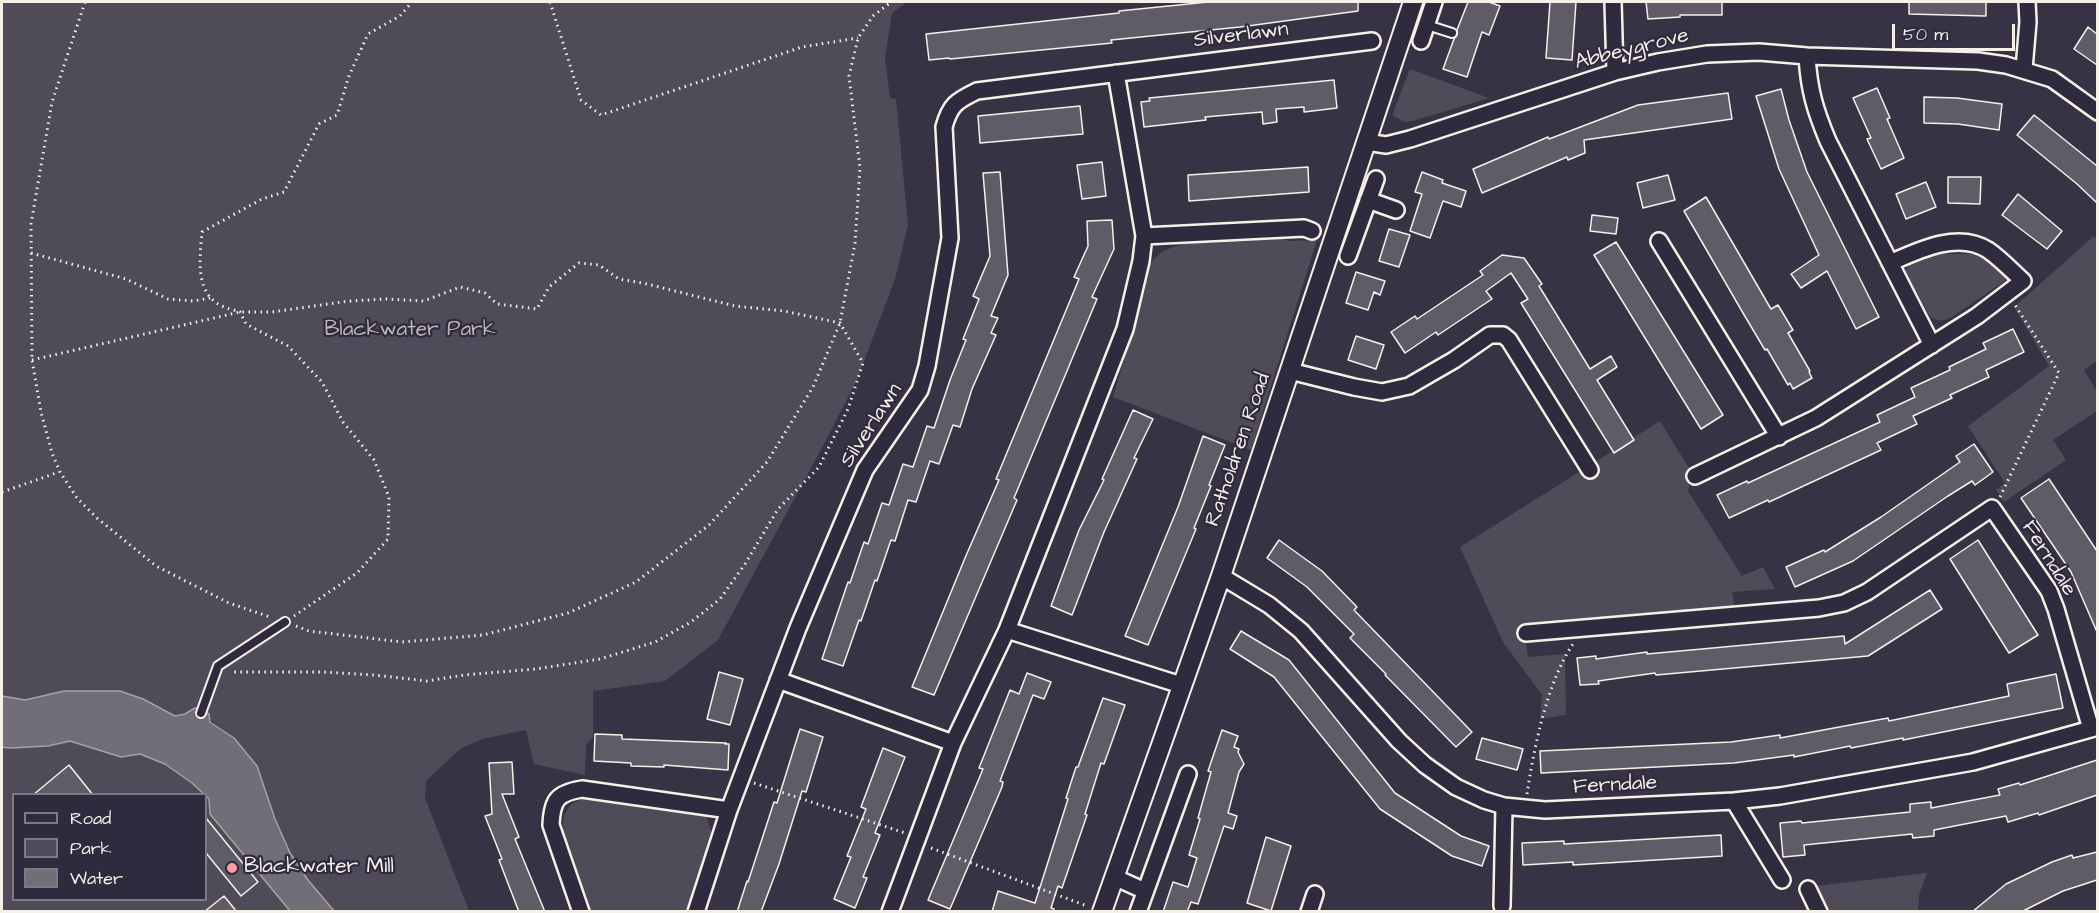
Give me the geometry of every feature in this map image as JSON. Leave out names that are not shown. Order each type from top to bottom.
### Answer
[{"type":"street","name":"Ratholdren Road","points":[[1102,911],[1221,576],[1413,2]]},
{"type":"street","points":[[1421,41],[1434,2]]},
{"type":"street","points":[[1613,2],[1615,72]]},
{"type":"street","points":[[2024,69],[2028,22],[2026,2]]},
{"type":"street","name":"Silverlawn","points":[[696,912],[729,810],[778,680],[865,471],[920,390],[925,374],[950,238],[944,128],[949,110],[961,99],[977,91],[1372,41]]},
{"type":"street","name":"Abbeygrove","points":[[1366,142],[1386,145],[1410,139],[1615,72],[1707,54],[1759,52],[1807,56],[1978,61],[2024,69],[2052,79],[2097,112]]},
{"type":"street","points":[[1807,56],[1809,82],[1815,109],[1828,141],[1932,345]]},
{"type":"street","points":[[890,912],[953,743],[1007,630],[1125,329],[1141,261],[1144,236],[1116,73]]},
{"type":"street","points":[[1348,256],[1376,179]]},
{"type":"street","points":[[1368,200],[1396,210]]},
{"type":"street","points":[[1339,222],[1358,228]]},
{"type":"street","points":[[1144,236],[1304,228],[1312,231]]},
{"type":"street","points":[[1659,241],[1779,436]]},
{"type":"street","points":[[1695,476],[1816,418],[1977,316],[2023,281],[2002,261],[1986,249],[1976,245],[1958,243],[1935,245],[1890,263]]},
{"type":"street","points":[[1290,371],[1382,392],[1409,386],[1454,360],[1490,335],[1503,335],[1509,340],[1590,470]]},
{"type":"street","points":[[1526,633],[1819,608],[1844,603],[1867,591],[1992,508]]},
{"type":"street","name":"Ferndale","points":[[1221,576],[1269,605],[1301,631],[1392,734],[1425,765],[1456,787],[1484,800],[1504,806],[1545,810],[1734,801],[1780,796],[1973,762],[2094,728],[2049,591],[1992,508]]},
{"type":"street","points":[[1007,630],[1181,685]]},
{"type":"street","points":[[778,680],[953,743]]},
{"type":"street","points":[[1138,912],[1188,774]]},
{"type":"street","points":[[580,912],[551,825],[552,811],[557,798],[568,791],[582,789],[729,810]]},
{"type":"street","points":[[1734,801],[1782,880]]},
{"type":"street","points":[[1502,906],[1504,806]]},
{"type":"street","points":[[1114,877],[1144,891]]},
{"type":"street","points":[[1808,889],[1819,912]]},
{"type":"street","points":[[1309,912],[1315,894]]},
{"type":"lane","points":[[1426,25],[1452,33]]},
{"type":"lane","points":[[201,713],[218,666],[285,622]]},
{"type":"path","points":[[85,2],[52,102],[31,224],[33,360],[45,432],[60,472],[77,498],[97,518],[156,566],[229,603],[309,631],[402,642],[483,635],[568,612],[636,582],[709,525],[767,462],[813,387],[840,323],[855,243],[860,168],[849,76],[858,38],[873,16],[891,2]]},
{"type":"path","points":[[285,622],[357,573],[388,538],[389,497],[374,460],[343,422],[322,382],[288,346],[246,324],[240,312],[221,306],[208,296],[199,272],[202,232],[262,199],[284,192],[319,124],[337,115],[349,76],[368,34],[400,16],[412,2]]},
{"type":"path","points":[[550,2],[581,100],[601,115],[802,47],[858,38]]},
{"type":"path","points":[[31,253],[126,279],[168,299],[193,301],[211,298]]},
{"type":"path","points":[[33,360],[240,312],[272,312],[349,301],[386,299],[424,301],[460,287],[485,293],[497,304],[537,309],[549,286],[579,262],[599,265],[619,279],[735,306],[784,311],[840,323],[863,363],[848,409],[819,467],[778,508],[745,564],[720,599],[691,622],[655,642],[600,659],[536,669],[464,675],[427,681],[334,672],[227,672],[218,666]]},
{"type":"path","points":[[1992,508],[2002,494],[2059,373],[2007,293]]},
{"type":"path","points":[[2,492],[60,472]]},
{"type":"path","points":[[1525,808],[1541,724],[1552,688],[1565,654],[1586,628]]},
{"type":"path","points":[[741,778],[916,839],[1009,879],[1102,911]]},
{"type":"green space","name":"Blackwater Park","points":[[2,2],[907,2],[892,13],[885,57],[890,98],[896,99],[908,225],[895,279],[857,380],[718,640],[665,681],[593,691],[593,737],[586,745],[585,775],[534,764],[526,730],[482,739],[460,749],[426,781],[425,798],[469,911],[334,911],[308,880],[290,853],[262,786],[234,738],[195,708],[185,714],[175,716],[143,699],[120,691],[64,691],[25,700],[2,696]]},
{"type":"green space","points":[[1410,69],[1489,98],[1405,122],[1393,116]]},
{"type":"green space","points":[[1273,234],[1288,241],[1317,240],[1251,450],[1113,397],[1151,262],[1168,249],[1180,245],[1230,237]]},
{"type":"green space","points":[[2094,236],[2098,240],[2097,361],[2084,370],[2097,391],[2097,411],[2053,440],[2066,460],[2004,502],[1996,490],[2005,483],[1968,426],[2049,366],[2014,307]]},
{"type":"green space","points":[[1940,254],[1977,254],[2006,275],[2006,280],[1952,317],[1941,320],[1933,319],[1905,270],[1910,265]]},
{"type":"green space","points":[[1660,421],[1692,473],[1688,491],[1742,576],[1763,567],[1775,589],[1732,592],[1735,608],[1524,626],[1528,657],[1565,654],[1566,715],[1540,719],[1542,695],[1503,642],[1460,547]]},
{"type":"green space","points":[[70,741],[121,757],[140,754],[165,764],[204,793],[12,793],[12,901],[207,901],[207,796],[210,814],[290,911],[2,911],[2,747],[36,747]]},
{"type":"green space","points":[[591,797],[697,811],[706,816],[713,836],[688,911],[591,911],[567,853],[563,837],[563,822],[567,810],[577,801]]},
{"type":"green space","points":[[1927,873],[1919,895],[1918,911],[1827,911],[1815,886]]},
{"type":"water","points":[[64,691],[120,691],[143,699],[175,716],[185,714],[195,708],[209,714],[210,722],[234,738],[257,766],[275,819],[290,853],[308,880],[334,911],[290,911],[210,814],[207,793],[203,793],[165,764],[140,754],[121,757],[70,741],[48,746],[2,747],[2,696],[25,700]]},
{"type":"building","points":[[1208,2],[1358,2],[1358,11],[1240,27],[1111,40],[1112,43],[929,60],[926,34]]},
{"type":"building","points":[[1468,2],[1489,2],[1500,6],[1489,35],[1482,32],[1467,77],[1443,69]]},
{"type":"building","points":[[1550,2],[1576,2],[1572,60],[1546,58]]},
{"type":"building","points":[[1646,2],[1722,2],[1722,15],[1680,15],[1680,17],[1648,19]]},
{"type":"building","points":[[1909,2],[1986,2],[1986,16],[1909,14]]},
{"type":"building","points":[[2088,27],[2097,34],[2097,65],[2074,49]]},
{"type":"building","points":[[1334,80],[1337,108],[1304,112],[1304,107],[1276,109],[1277,122],[1263,124],[1262,112],[1205,117],[1206,120],[1144,127],[1141,102],[1150,101],[1149,98]]},
{"type":"building","points":[[1877,88],[1890,118],[1887,119],[1904,158],[1881,169],[1867,139],[1871,138],[1853,98]]},
{"type":"building","points":[[1781,89],[1807,172],[1879,317],[1856,329],[1827,271],[1801,288],[1791,274],[1819,255],[1779,169],[1756,96]]},
{"type":"building","points":[[1728,93],[1732,119],[1584,140],[1585,153],[1568,160],[1567,157],[1482,193],[1473,169],[1548,137],[1549,139],[1638,105]]},
{"type":"building","points":[[1924,97],[1957,98],[2002,104],[1999,130],[1958,124],[1924,123]]},
{"type":"building","points":[[1080,106],[1083,134],[980,143],[978,116]]},
{"type":"building","points":[[2034,115],[2097,166],[2097,203],[2017,135]]},
{"type":"building","points":[[1102,162],[1106,196],[1082,199],[1077,165]]},
{"type":"building","points":[[1308,167],[1309,192],[1189,201],[1188,175]]},
{"type":"building","points":[[1000,172],[1008,275],[991,316],[998,318],[991,333],[996,335],[972,389],[960,427],[953,425],[939,464],[930,461],[916,502],[908,500],[895,541],[891,540],[843,666],[822,659],[848,582],[850,583],[864,542],[868,544],[882,503],[889,505],[903,464],[913,467],[927,426],[934,428],[966,340],[963,339],[979,299],[973,296],[990,256],[983,173]]},
{"type":"building","points":[[1422,172],[1443,180],[1442,183],[1466,191],[1461,207],[1443,201],[1430,238],[1410,231],[1422,194],[1415,192]]},
{"type":"building","points":[[1668,175],[1675,200],[1643,208],[1637,183]]},
{"type":"building","points":[[1948,177],[1981,177],[1980,204],[1948,203]]},
{"type":"building","points":[[1926,182],[1936,207],[1906,219],[1896,194]]},
{"type":"building","points":[[2018,194],[2062,231],[2047,249],[2002,215]]},
{"type":"building","points":[[1706,197],[1771,309],[1778,305],[1793,330],[1788,333],[1812,378],[1793,389],[1790,383],[1788,385],[1767,349],[1765,350],[1684,211]]},
{"type":"building","points":[[1592,215],[1618,218],[1616,234],[1590,231]]},
{"type":"building","points":[[1112,220],[1114,249],[1092,297],[1097,299],[1014,498],[1017,500],[934,695],[912,687],[999,480],[996,479],[1079,279],[1074,277],[1088,246],[1087,221]]},
{"type":"building","points":[[1389,229],[1410,235],[1399,267],[1379,261]]},
{"type":"building","points":[[1616,242],[1723,415],[1701,429],[1594,255]]},
{"type":"building","points":[[1502,255],[1524,258],[1542,284],[1539,286],[1590,369],[1611,356],[1617,367],[1597,380],[1634,440],[1614,453],[1521,303],[1528,299],[1511,273],[1486,291],[1492,299],[1438,335],[1436,332],[1405,353],[1391,332],[1415,316],[1417,319],[1483,275],[1480,271]]},
{"type":"building","points":[[1356,272],[1385,281],[1380,295],[1374,292],[1368,310],[1346,303]]},
{"type":"building","points":[[2013,329],[2024,352],[1986,370],[1989,377],[1913,416],[1917,424],[1877,443],[1881,450],[1729,518],[1717,495],[1880,422],[1877,415],[1915,397],[1911,388],[1950,370],[1949,367],[1986,349],[1983,343]]},
{"type":"building","points":[[1356,336],[1384,345],[1376,369],[1348,360]]},
{"type":"building","points":[[1133,410],[1153,419],[1134,458],[1137,459],[1104,532],[1072,615],[1051,606],[1079,530],[1104,480],[1102,479]]},
{"type":"building","points":[[1203,436],[1225,445],[1194,528],[1196,529],[1148,645],[1125,636],[1178,507]]},
{"type":"building","points":[[1974,444],[1993,472],[1975,485],[1972,481],[1948,496],[1853,561],[1795,587],[1786,567],[1824,550],[1825,552],[1881,517],[1960,462],[1956,456]]},
{"type":"building","points":[[2049,479],[2097,551],[2097,632],[2071,572],[2021,498]]},
{"type":"building","points":[[1279,540],[1322,571],[1357,607],[1354,610],[1472,732],[1456,747],[1350,638],[1354,634],[1307,587],[1267,558]]},
{"type":"building","points":[[1978,540],[2038,635],[2009,653],[1950,559]]},
{"type":"building","points":[[1930,590],[1942,609],[1868,656],[1656,675],[1655,673],[1598,681],[1599,684],[1580,685],[1577,658],[1596,656],[1596,659],[1647,652],[1647,654],[1844,636],[1845,644]]},
{"type":"building","points":[[1241,631],[1289,660],[1395,793],[1461,836],[1489,846],[1482,866],[1452,856],[1380,809],[1274,677],[1230,649]]},
{"type":"building","points":[[719,672],[743,679],[730,725],[707,719]]},
{"type":"building","points":[[1027,673],[1051,682],[1044,699],[1033,695],[1000,781],[1003,782],[1002,787],[950,909],[928,900],[983,769],[979,768],[1010,690],[1019,694]]},
{"type":"building","points":[[2056,674],[2063,708],[1903,740],[1903,738],[1851,748],[1850,746],[1794,757],[1794,755],[1734,763],[1541,773],[1540,751],[1731,742],[1780,735],[1780,738],[1888,718],[1889,721],[2009,696],[2007,684]]},
{"type":"building","points":[[1103,698],[1125,705],[1104,764],[1101,763],[1085,814],[1087,815],[1062,888],[1058,886],[1051,908],[1054,909],[1053,912],[992,912],[998,891],[1035,903],[1076,767],[1078,767]]},
{"type":"building","points":[[800,729],[823,737],[806,792],[802,791],[761,912],[737,912],[774,802],[777,803]]},
{"type":"building","points":[[1222,730],[1238,736],[1234,747],[1239,749],[1238,752],[1244,764],[1239,772],[1228,813],[1237,816],[1233,829],[1224,826],[1198,904],[1191,902],[1187,912],[1163,912],[1173,882],[1188,887],[1197,858],[1189,855],[1211,772],[1208,771]]},
{"type":"building","points":[[595,734],[622,735],[622,739],[726,743],[729,744],[728,770],[664,765],[664,767],[631,766],[631,763],[594,761]]},
{"type":"building","points":[[1482,738],[1523,749],[1517,770],[1476,759]]},
{"type":"building","points":[[883,748],[905,757],[875,833],[880,835],[863,877],[867,878],[855,908],[834,899],[851,857],[847,856],[866,809],[861,807]]},
{"type":"building","points":[[2097,760],[2097,795],[2039,815],[2038,813],[2008,822],[2006,816],[1934,830],[1934,836],[1913,838],[1912,834],[1804,845],[1805,855],[1783,857],[1780,823],[1801,821],[1802,823],[1910,812],[1910,804],[1931,802],[1931,808],[2000,795],[1998,789],[2019,783],[2020,785]]},
{"type":"building","points":[[512,762],[514,794],[502,794],[519,837],[515,839],[545,912],[519,912],[485,816],[492,814],[489,763]]},
{"type":"building","points":[[69,765],[91,793],[35,793]]},
{"type":"building","name":"Blackwater Mill","points":[[207,819],[258,882],[241,896],[207,854]]},
{"type":"building","points":[[1721,835],[1722,856],[1573,865],[1573,862],[1523,865],[1522,843],[1564,841],[1564,844]]},
{"type":"building","points":[[1266,837],[1291,846],[1271,911],[1247,903]]},
{"type":"building","points":[[2097,852],[2097,880],[2063,891],[2021,912],[1972,912],[2006,884],[2052,862],[2072,855],[2073,858]]},
{"type":"building","points":[[224,896],[237,912],[204,912]]},
{"type":"place","name":"Blackwater Mill","points":[[232,868]]}]
